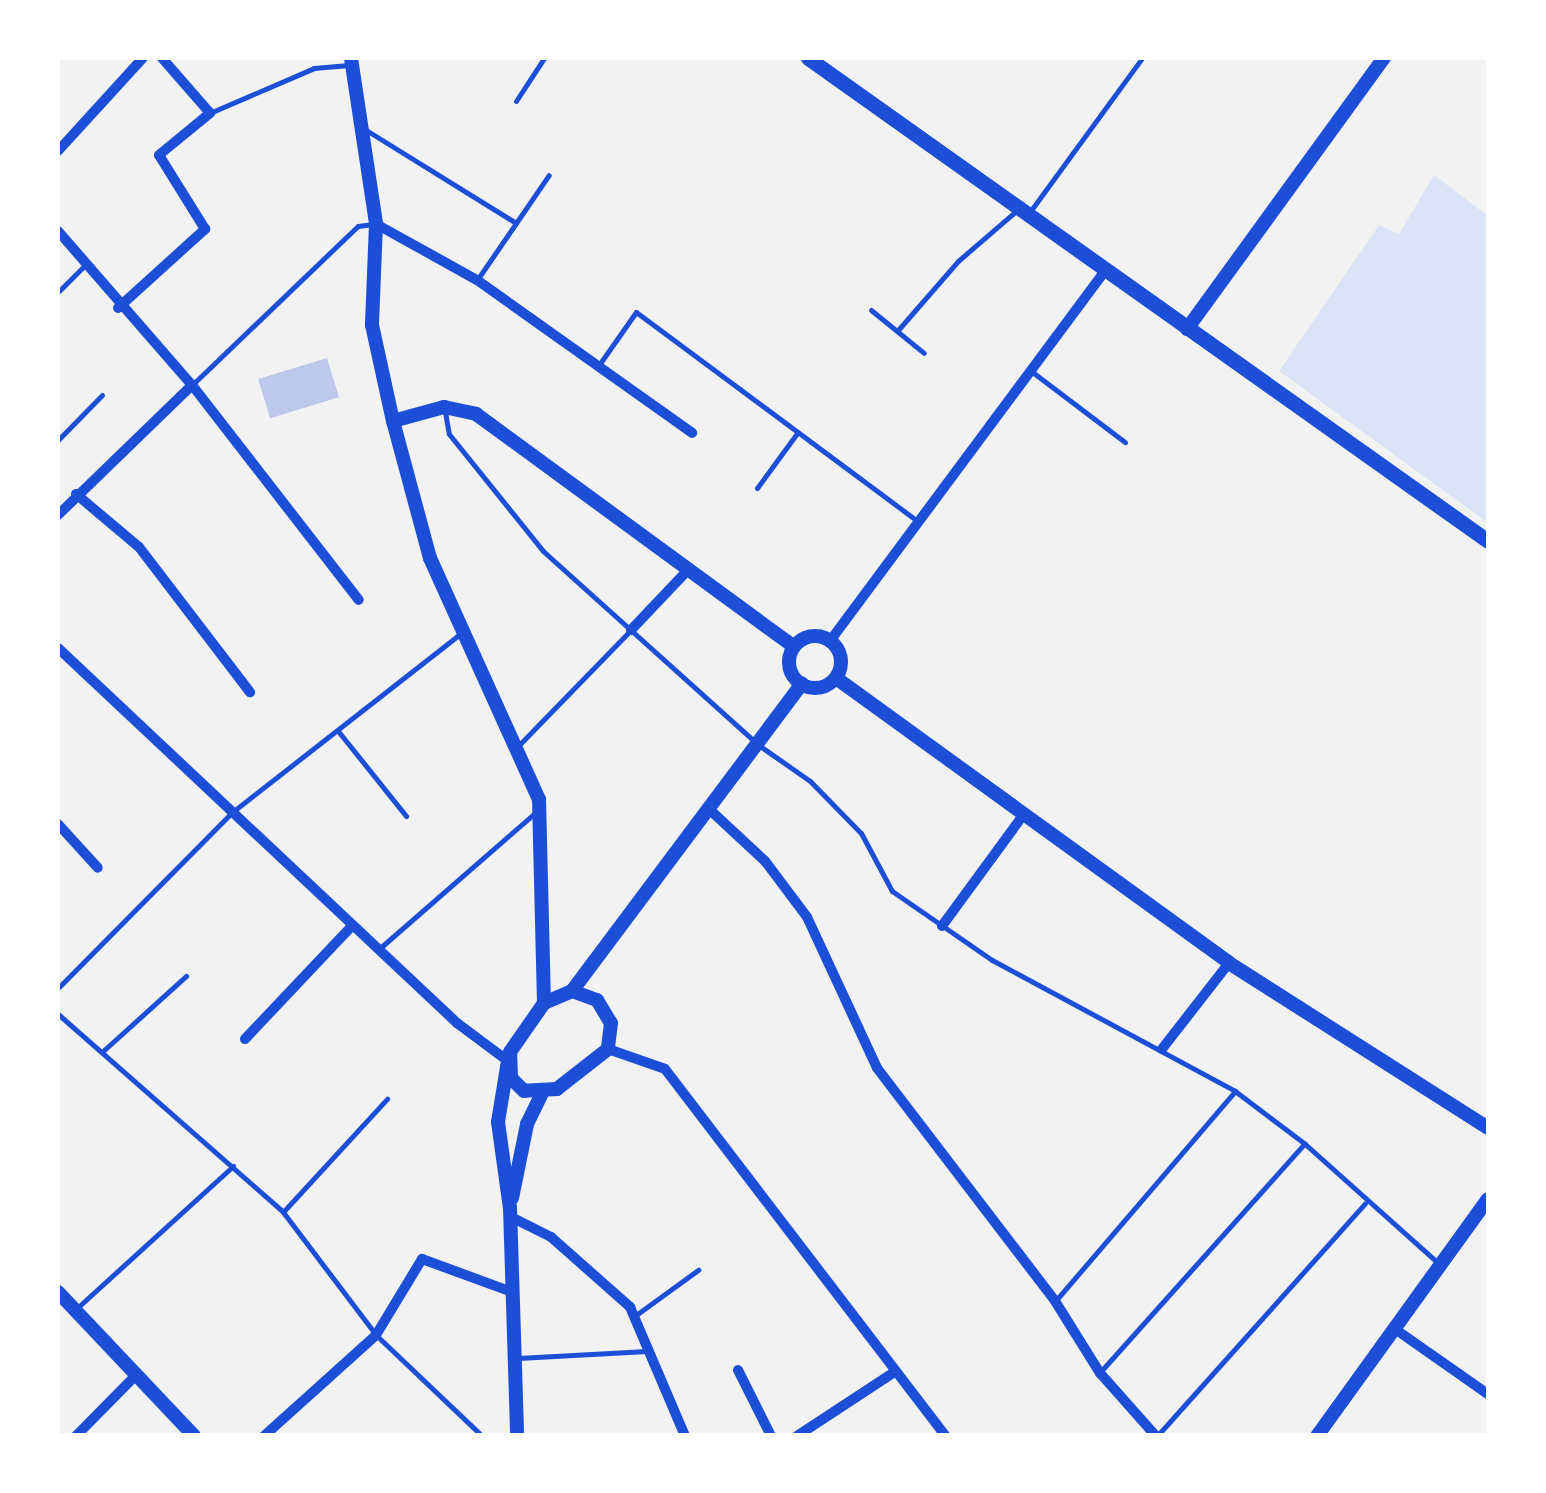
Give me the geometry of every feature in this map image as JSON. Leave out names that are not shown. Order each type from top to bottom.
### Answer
[{"type":"main road","points":[[808,58],[1488,541]]},
{"type":"street","points":[[58,151],[143,58]]},
{"type":"street","points":[[118,308],[205,229],[159,155],[210,113],[162,58]]},
{"type":"street","points":[[1187,329],[1384,58]]},
{"type":"street","points":[[352,61],[376,224],[372,325],[393,421],[430,558],[540,808],[544,1002],[508,1060],[498,1122],[510,1212],[518,1436]]},
{"type":"street","points":[[376,224],[477,280],[601,362],[692,432]]},
{"type":"street","points":[[58,232],[118,308],[192,385],[359,600]]},
{"type":"street","points":[[830,642],[1105,272]]},
{"type":"street","points":[[58,514],[192,385]]},
{"type":"street","points":[[393,421],[444,406],[476,414],[794,647]]},
{"type":"street","points":[[76,494],[139,548],[250,692]]},
{"type":"street","points":[[631,630],[688,570]]},
{"type":"street","points":[[809,636],[830,642],[842,664],[836,678],[822,688],[802,684],[789,660],[794,647],[809,636]]},
{"type":"street","points":[[58,648],[378,950],[508,1060],[512,1078],[541,1095]]},
{"type":"street","points":[[836,678],[1228,963],[1488,1128]]},
{"type":"street","points":[[544,1002],[572,991],[802,684]]},
{"type":"street","points":[[709,809],[765,861],[807,917],[876,1068],[1055,1301],[1100,1373],[1157,1436]]},
{"type":"street","points":[[942,926],[1024,814]]},
{"type":"street","points":[[58,824],[98,868]]},
{"type":"street","points":[[245,1039],[352,926]]},
{"type":"street","points":[[1162,1050],[1228,963]]},
{"type":"street","points":[[510,1212],[527,1124],[541,1095],[597,1063],[608,1050],[611,1023],[597,1000],[572,991]]},
{"type":"street","points":[[608,1050],[666,1069],[946,1436]]},
{"type":"street","points":[[1316,1436],[1488,1200]]},
{"type":"street","points":[[510,1212],[551,1236],[591,1268],[634,1317],[685,1436]]},
{"type":"street","points":[[264,1436],[376,1334],[422,1259],[512,1292]]},
{"type":"street","points":[[58,1292],[194,1436]]},
{"type":"street","points":[[1394,1328],[1488,1394]]},
{"type":"street","points":[[738,1370],[770,1436]]},
{"type":"street","points":[[798,1436],[896,1370]]},
{"type":"street","points":[[76,1436],[136,1375]]},
{"type":"lane","points":[[516,102],[544,58]]},
{"type":"lane","points":[[898,330],[958,262],[1022,213],[1142,58]]},
{"type":"lane","points":[[210,113],[314,68],[352,61]]},
{"type":"lane","points":[[363,128],[516,223]]},
{"type":"lane","points":[[477,280],[549,175]]},
{"type":"lane","points":[[192,385],[358,226],[376,224]]},
{"type":"lane","points":[[58,292],[84,267]]},
{"type":"lane","points":[[871,310],[924,354]]},
{"type":"lane","points":[[601,362],[636,312],[919,522]]},
{"type":"lane","points":[[1031,371],[1125,442]]},
{"type":"lane","points":[[58,440],[102,396]]},
{"type":"lane","points":[[444,406],[449,434],[543,550],[757,744],[810,782],[861,833],[892,891],[992,960],[1235,1091],[1304,1144],[1440,1266]]},
{"type":"lane","points":[[757,488],[798,432]]},
{"type":"lane","points":[[516,748],[631,630]]},
{"type":"lane","points":[[58,988],[231,813],[464,632]]},
{"type":"lane","points":[[338,732],[406,816]]},
{"type":"lane","points":[[378,950],[540,808]]},
{"type":"lane","points":[[103,1051],[186,976]]},
{"type":"lane","points":[[58,1014],[284,1212],[376,1334],[482,1436]]},
{"type":"lane","points":[[1055,1301],[1235,1091]]},
{"type":"lane","points":[[284,1212],[387,1098]]},
{"type":"lane","points":[[1100,1373],[1304,1144]]},
{"type":"lane","points":[[75,1310],[233,1166]]},
{"type":"lane","points":[[1157,1436],[1366,1203]]},
{"type":"lane","points":[[634,1317],[698,1270]]},
{"type":"lane","points":[[513,1358],[650,1351]]},
{"type":"shaded area","points":[[1434,175],[1488,216],[1488,523],[1279,371],[1379,225],[1399,234]]},
{"type":"building","points":[[327,358],[339,397],[270,418],[258,379]]}]
